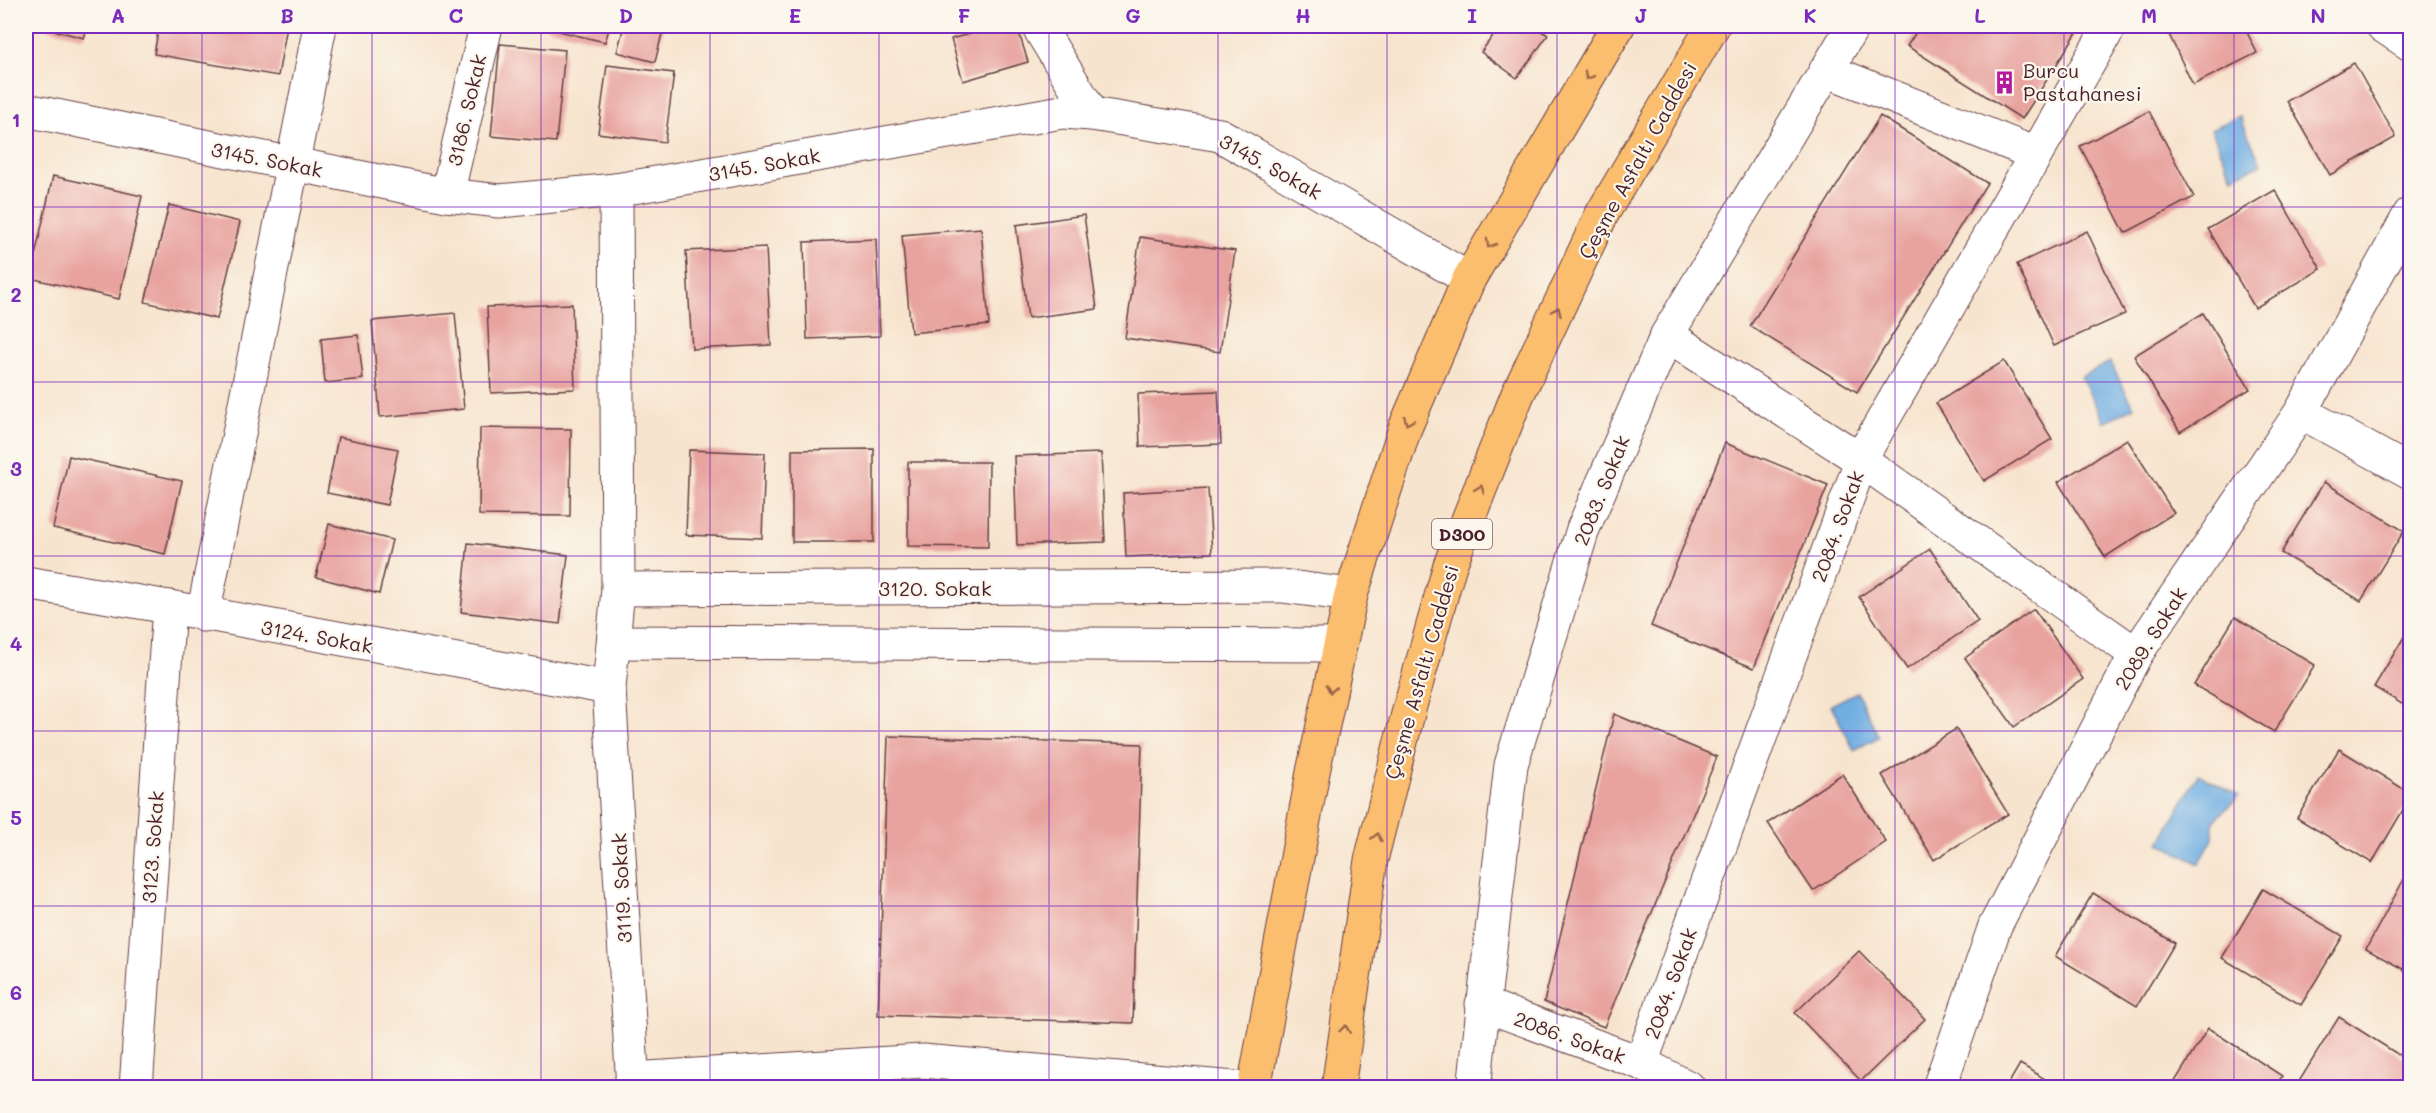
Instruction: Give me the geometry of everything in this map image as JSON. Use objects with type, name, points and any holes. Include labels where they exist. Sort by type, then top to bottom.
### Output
[{"type":"highway","points":[[1254,1088],[1313,772],[1351,595],[1405,428],[1469,279],[1618,26]]},
{"type":"highway","name":"Çeşme Asfaltı Caddesi","points":[[1338,1088],[1371,860],[1410,706],[1450,565],[1517,396],[1602,214],[1713,26]]},
{"type":"street","points":[[203,615],[320,26]]},
{"type":"street","name":"3186. Sokak","points":[[447,195],[486,26]]},
{"type":"street","points":[[1038,26],[1092,114]]},
{"type":"street","name":"2083. Sokak","points":[[1474,1088],[1511,765],[1583,529],[1667,335],[1853,26]]},
{"type":"street","name":"2084. Sokak","points":[[1641,1063],[1861,460],[2110,26]]},
{"type":"street","points":[[2383,26],[2410,44]]},
{"type":"street","points":[[1826,70],[2036,154]]},
{"type":"street","name":"3145. Sokak","points":[[26,110],[447,195],[499,201],[616,190],[1062,112],[1092,114],[1220,135],[1469,279]]},
{"type":"street","points":[[609,688],[618,589],[616,190]]},
{"type":"street","name":"2089. Sokak","points":[[1939,1088],[1995,926],[2136,654],[2301,412],[2410,214]]},
{"type":"street","points":[[1667,335],[1861,460],[2136,654]]},
{"type":"street","points":[[2301,412],[2410,472]]},
{"type":"street","name":"3124. Sokak","points":[[26,583],[170,607],[203,615],[609,688]]},
{"type":"street","name":"3120. Sokak","points":[[618,589],[1282,586],[1351,595]]},
{"type":"street","name":"3123. Sokak","points":[[136,1088],[170,607]]},
{"type":"street","points":[[614,642],[1340,645]]},
{"type":"street","name":"3119. Sokak","points":[[609,688],[633,1083]]},
{"type":"street","name":"2086. Sokak","points":[[1482,1004],[1641,1063],[1689,1088]]},
{"type":"street","points":[[633,1083],[923,1061],[1235,1088]]},
{"type":"water","points":[[2240,116],[2261,164],[2232,177],[2211,129]]},
{"type":"water","points":[[2110,362],[2134,407],[2104,422],[2081,377]]},
{"type":"water","points":[[1857,692],[1879,737],[1854,750],[1831,705]]},
{"type":"water","points":[[2198,774],[2239,796],[2213,822],[2213,839],[2199,864],[2160,843]]},
{"type":"building","points":[[38,26],[88,26],[84,38]]},
{"type":"building","points":[[159,26],[287,26],[278,76],[154,54]]},
{"type":"building","points":[[547,26],[610,26],[605,42],[546,28]]},
{"type":"building","points":[[624,26],[664,26],[655,62],[617,52]]},
{"type":"building","points":[[998,26],[1017,26],[1028,62],[963,81],[951,39]]},
{"type":"building","points":[[1500,26],[1533,26],[1548,35],[1517,78],[1481,52]]},
{"type":"building","name":"Burcu Pastahanesi","points":[[1920,26],[2081,26],[2022,119],[1907,46]]},
{"type":"building","points":[[2165,26],[2244,26],[2257,53],[2193,85]]},
{"type":"building","points":[[500,44],[565,50],[556,142],[491,136]]},
{"type":"building","points":[[2354,63],[2396,137],[2330,175],[2287,101]]},
{"type":"building","points":[[607,65],[674,73],[665,142],[598,133]]},
{"type":"building","points":[[2149,111],[2194,197],[2125,233],[2080,146]]},
{"type":"building","points":[[1880,116],[1987,183],[1857,392],[1750,326]]},
{"type":"building","points":[[53,176],[142,196],[119,299],[30,278]]},
{"type":"building","points":[[2275,190],[2321,269],[2255,308],[2208,229]]},
{"type":"building","points":[[169,205],[240,222],[217,319],[145,302]]},
{"type":"building","points":[[1084,215],[1097,309],[1028,318],[1016,225]]},
{"type":"building","points":[[981,228],[989,325],[911,333],[902,235]]},
{"type":"building","points":[[2087,231],[2125,314],[2054,346],[2017,264]]},
{"type":"building","points":[[1140,237],[1235,251],[1220,352],[1125,338]]},
{"type":"building","points":[[876,239],[880,336],[807,339],[804,242]]},
{"type":"building","points":[[766,247],[771,345],[692,349],[686,251]]},
{"type":"building","points":[[572,304],[575,389],[491,393],[487,307]]},
{"type":"building","points":[[455,313],[464,409],[380,417],[372,321]]},
{"type":"building","points":[[2203,313],[2250,389],[2180,432],[2134,356]]},
{"type":"building","points":[[358,335],[363,379],[325,383],[321,339]]},
{"type":"building","points":[[2004,361],[2052,439],[1984,481],[1936,403]]},
{"type":"building","points":[[1218,391],[1221,444],[1140,447],[1138,394]]},
{"type":"building","points":[[480,428],[571,429],[570,516],[479,515]]},
{"type":"building","points":[[338,437],[398,449],[387,505],[327,493]]},
{"type":"building","points":[[2127,439],[2174,513],[2105,557],[2058,482]]},
{"type":"building","points":[[1725,443],[1828,485],[1754,668],[1651,626]]},
{"type":"building","points":[[874,449],[874,542],[792,542],[792,450]]},
{"type":"building","points":[[689,450],[765,453],[762,538],[686,535]]},
{"type":"building","points":[[1101,453],[1105,542],[1017,545],[1014,456]]},
{"type":"building","points":[[69,456],[182,481],[165,554],[53,528]]},
{"type":"building","points":[[908,462],[989,462],[988,547],[908,546]]},
{"type":"building","points":[[2324,482],[2404,531],[2361,601],[2281,553]]},
{"type":"building","points":[[1208,488],[1212,553],[1126,557],[1123,493]]},
{"type":"building","points":[[329,524],[392,540],[379,594],[316,577]]},
{"type":"building","points":[[468,543],[568,555],[560,624],[461,612]]},
{"type":"building","points":[[1930,549],[1978,621],[1907,669],[1859,597]]},
{"type":"building","points":[[2034,609],[2083,679],[2014,727],[1965,658]]},
{"type":"building","points":[[2235,617],[2315,665],[2274,732],[2194,685]]},
{"type":"building","points":[[2410,627],[2410,709],[2374,687]]},
{"type":"building","points":[[1614,714],[1717,757],[1604,1027],[1544,1002]]},
{"type":"building","points":[[1956,729],[2008,814],[1934,860],[1882,775]]},
{"type":"building","points":[[888,736],[1142,744],[1133,1023],[878,1015]]},
{"type":"building","points":[[2339,749],[2410,793],[2410,798],[2372,863],[2297,818]]},
{"type":"building","points":[[1842,774],[1886,842],[1813,891],[1768,823]]},
{"type":"building","points":[[2404,879],[2410,883],[2410,973],[2366,949]]},
{"type":"building","points":[[2263,889],[2343,936],[2301,1005],[2222,958]]},
{"type":"building","points":[[2093,893],[2175,943],[2137,1006],[2055,956]]},
{"type":"building","points":[[1859,951],[1925,1019],[1861,1081],[1795,1013]]},
{"type":"building","points":[[2339,1017],[2410,1062],[2410,1079],[2405,1088],[2304,1088],[2298,1083]]},
{"type":"building","points":[[2208,1028],[2282,1076],[2275,1088],[2171,1088]]},
{"type":"building","points":[[2020,1064],[2060,1088],[2006,1088]]},
{"type":"place","name":"Burcu Pastahanesi","points":[[2005,82]]}]
